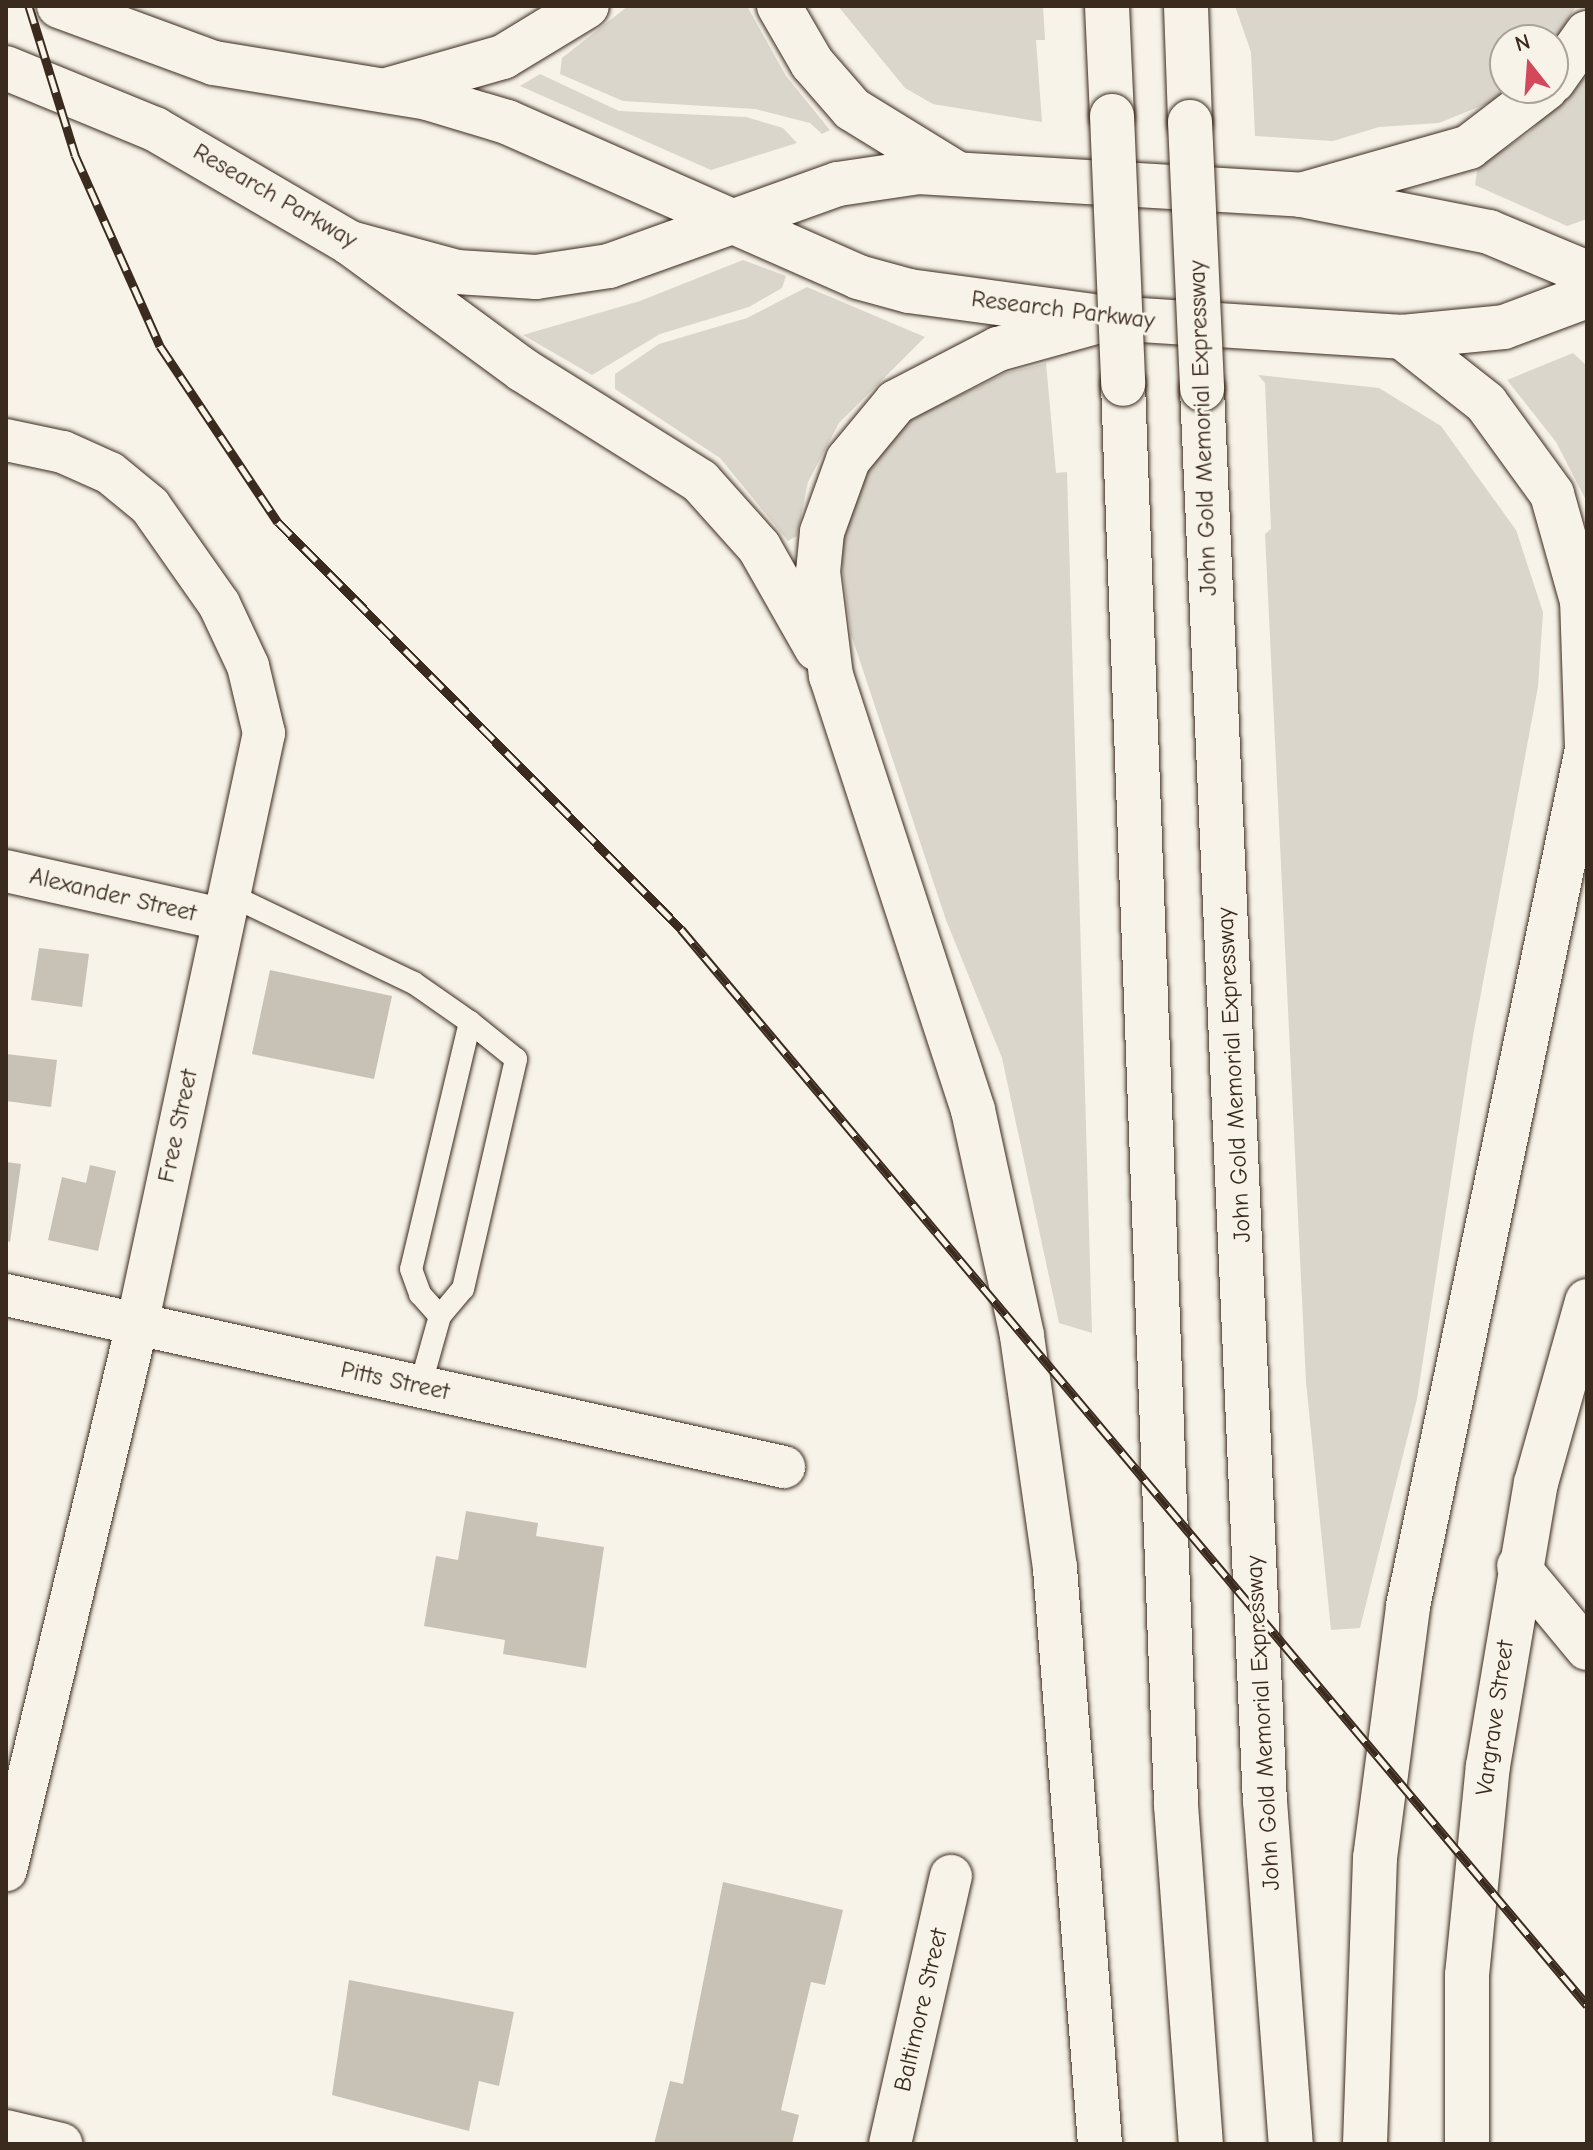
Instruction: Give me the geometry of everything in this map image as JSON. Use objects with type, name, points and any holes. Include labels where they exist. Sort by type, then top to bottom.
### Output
[{"type":"main road","name":"Research Parkway","points":[[59,6],[214,63],[387,90],[507,122],[884,285],[1110,318],[1402,337],[1504,327],[1587,296]]},
{"type":"main road","points":[[387,90],[503,57],[587,6]]},
{"type":"main road","points":[[779,6],[812,63],[852,109],[956,173]]},
{"type":"main road","points":[[1107,6],[1176,1805],[1201,2144]]},
{"type":"main road","name":"John Gold Memorial Expressway","points":[[1186,6],[1265,1801],[1291,2144]]},
{"type":"main road","points":[[1569,58],[1587,33]]},
{"type":"main road","name":"Research Parkway","points":[[6,68],[207,156],[350,243],[457,272],[536,277],[609,266],[865,178],[956,173],[1301,195],[1489,232],[1587,273]]},
{"type":"main road","points":[[1301,195],[1469,147],[1525,104]]},
{"type":"main road","points":[[350,243],[523,370],[700,481],[759,547],[831,676]]},
{"type":"main road","points":[[1100,2144],[1055,1568],[1022,1335],[973,1110],[831,676],[820,615],[822,532],[832,494],[869,427],[962,363],[1110,318]]},
{"type":"main road","points":[[1365,2144],[1375,1858],[1406,1621],[1587,749],[1582,601],[1552,494],[1486,403],[1402,337]]},
{"type":"main road","name":"Vargrave Street","points":[[1467,2144],[1474,1868],[1518,1566],[1587,1301]]},
{"type":"street","name":"Free Street","points":[[6,440],[63,452],[110,473],[150,506],[183,545],[248,666],[264,733],[224,906],[137,1325],[23,1717],[6,1870]]},
{"type":"street","name":"Alexander Street","points":[[6,871],[224,906]]},
{"type":"street","name":"Pitts Street","points":[[6,1295],[784,1467]]},
{"type":"street","points":[[1518,1566],[1587,1649]]},
{"type":"street","name":"Baltimore Street","points":[[890,2144],[951,1876]]},
{"type":"street","points":[[6,2131],[61,2144]]},
{"type":"lane","points":[[224,906],[414,983],[516,1059],[463,1289],[440,1316],[420,1387]]},
{"type":"lane","points":[[440,1316],[420,1294],[411,1269],[470,1022]]},
{"type":"shaded area","points":[[628,6],[747,6],[786,76],[830,130],[822,134],[810,123],[755,109],[623,101],[560,74],[562,58]]},
{"type":"shaded area","points":[[838,6],[1043,6],[1045,40],[1036,40],[1042,122],[933,104],[905,88]]},
{"type":"shaded area","points":[[1235,6],[1576,6],[1565,24],[1489,24],[1489,103],[1439,123],[1379,127],[1333,141],[1255,136],[1251,52]]},
{"type":"shaded area","points":[[1587,69],[1587,219],[1567,226],[1475,185],[1478,165],[1529,133],[1555,104],[1569,104],[1569,89]]},
{"type":"shaded area","points":[[540,74],[619,111],[746,117],[783,128],[797,143],[711,170],[520,86]]},
{"type":"shaded area","points":[[743,260],[786,276],[782,288],[749,307],[660,334],[592,375],[523,335],[640,301]]},
{"type":"shaded area","points":[[807,287],[925,337],[839,423],[808,482],[797,536],[788,541],[720,458],[615,389],[615,374],[659,344],[747,318]]},
{"type":"shaded area","points":[[1573,353],[1587,366],[1587,502],[1556,442],[1507,380]]},
{"type":"shaded area","points":[[1046,363],[1056,473],[1067,472],[1092,1333],[1059,1323],[1002,1058],[946,920],[851,634],[840,550],[868,464],[910,419],[1006,373]]},
{"type":"shaded area","points":[[1258,375],[1379,388],[1441,426],[1516,530],[1543,612],[1538,687],[1473,1036],[1417,1399],[1360,1628],[1331,1630],[1306,1382],[1265,534],[1271,529],[1265,383]]},
{"type":"building","points":[[39,948],[89,954],[82,1007],[31,1000]]},
{"type":"building","points":[[270,970],[392,996],[374,1079],[252,1054]]},
{"type":"building","points":[[6,1054],[57,1060],[51,1107],[6,1101]]},
{"type":"building","points":[[6,1162],[21,1164],[10,1242],[6,1241]]},
{"type":"building","points":[[90,1165],[116,1171],[98,1251],[48,1240],[62,1177],[86,1183]]},
{"type":"building","points":[[466,1511],[538,1523],[536,1536],[604,1547],[586,1668],[503,1654],[505,1640],[424,1626],[436,1556],[458,1560]]},
{"type":"building","points":[[723,1882],[843,1910],[825,1985],[811,1982],[781,2110],[799,2115],[792,2144],[654,2144],[670,2081],[683,2084]]},
{"type":"building","points":[[349,1980],[514,2012],[499,2086],[479,2081],[469,2131],[332,2095]]},
{"type":"railway","points":[[29,6],[75,155],[160,346],[278,522],[681,929],[1587,2005]]}]
